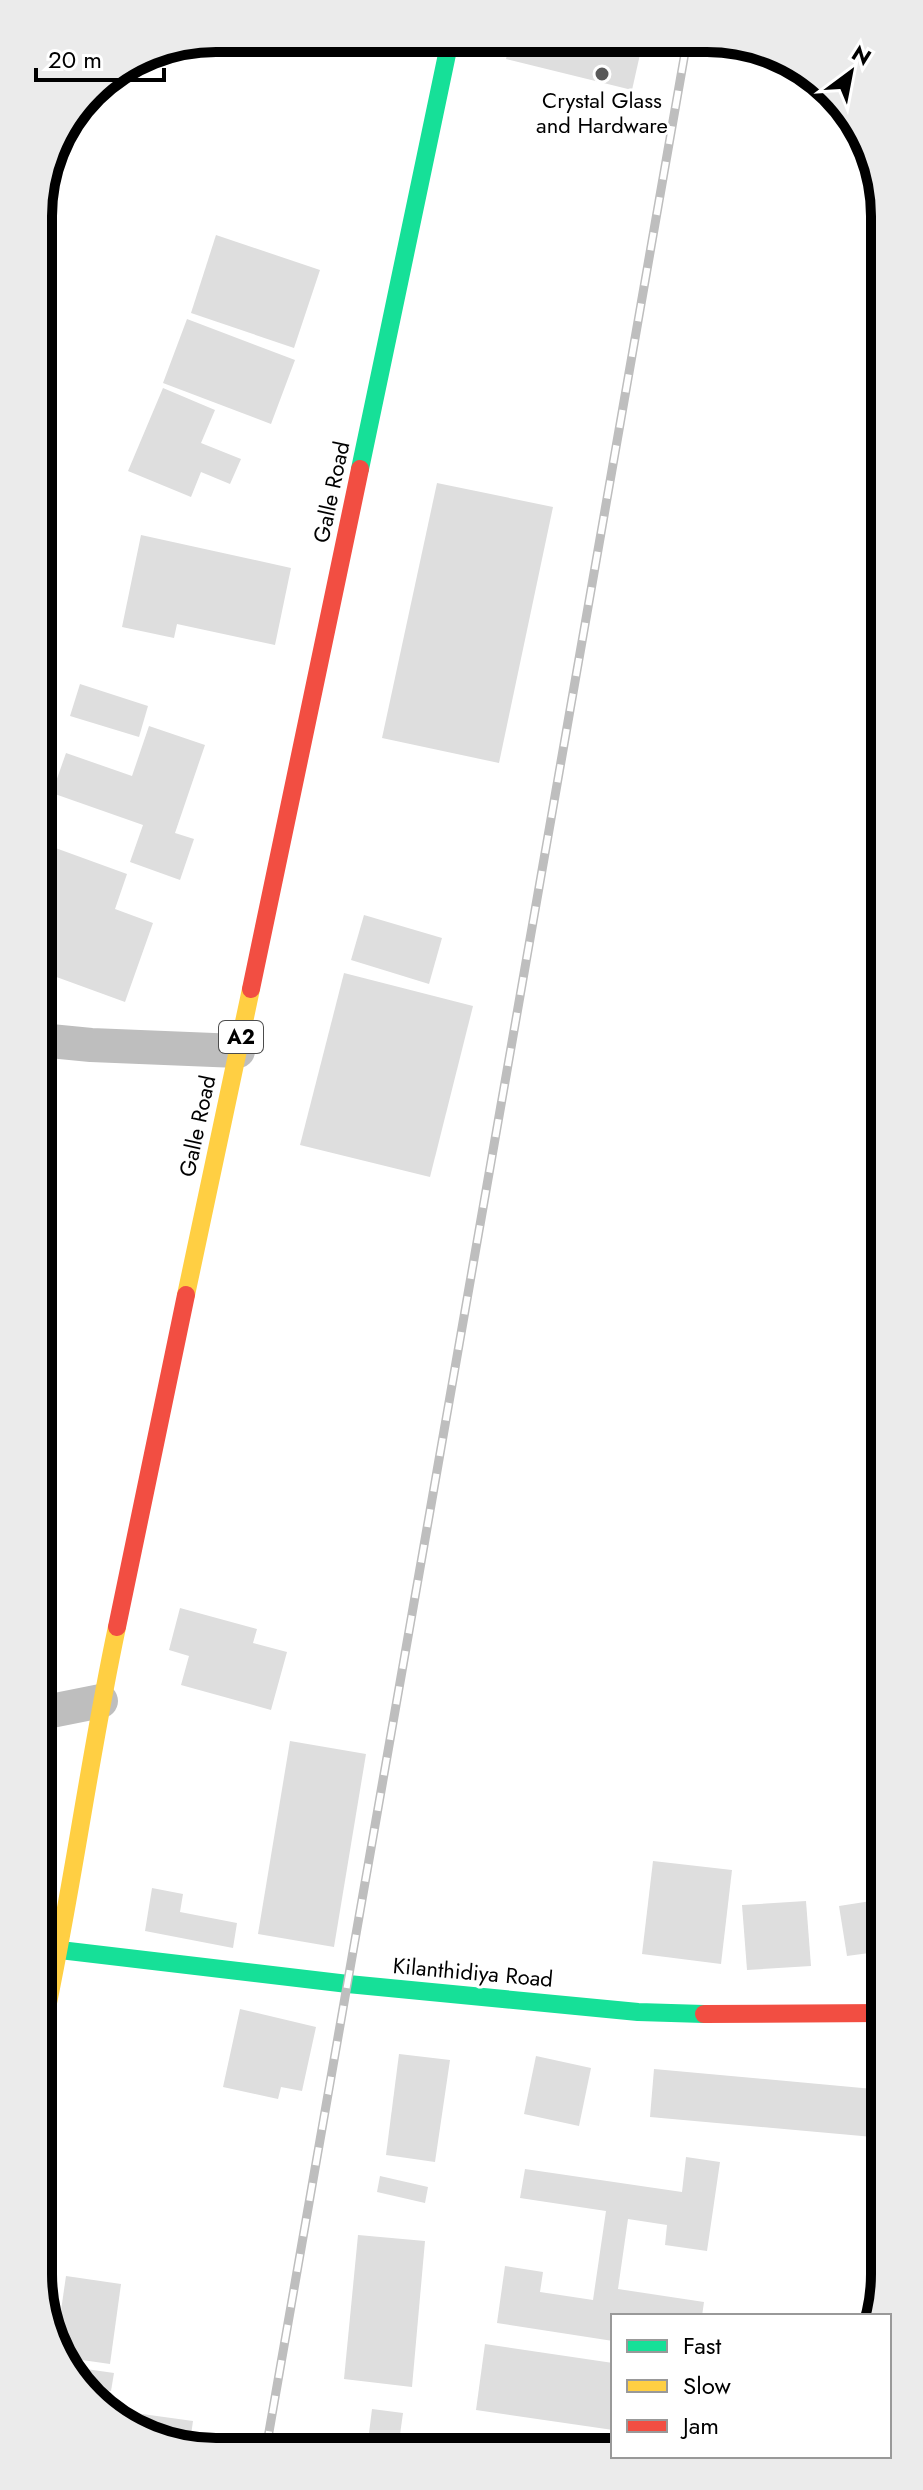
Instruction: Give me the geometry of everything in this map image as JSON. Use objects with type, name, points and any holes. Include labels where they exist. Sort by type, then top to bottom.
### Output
[{"type":"main road","name":"Galle Road","points":[[52,1986],[101,1701],[447,52]]},
{"type":"main road","name":"Kilanthidiya Road","points":[[60,1950],[348,1984],[638,2012],[871,2013]]},
{"type":"street","points":[[52,1041],[238,1051]]},
{"type":"street","points":[[52,1711],[101,1701]]},
{"type":"building","name":"Crystal Glass and Hardware","points":[[508,52],[641,52],[632,90],[506,59]]},
{"type":"building","points":[[216,235],[320,270],[294,348],[191,313]]},
{"type":"building","points":[[187,319],[295,360],[271,424],[163,383]]},
{"type":"building","points":[[163,388],[215,410],[201,443],[241,459],[230,484],[201,472],[191,497],[128,471]]},
{"type":"building","points":[[437,483],[553,507],[499,763],[382,738]]},
{"type":"building","points":[[141,535],[291,568],[275,645],[177,624],[174,638],[122,627]]},
{"type":"building","points":[[80,684],[148,706],[139,737],[70,716]]},
{"type":"building","points":[[149,726],[205,745],[175,833],[194,839],[180,880],[130,862],[143,825],[52,793],[66,753],[132,776]]},
{"type":"building","points":[[52,847],[127,874],[115,909],[153,923],[125,1002],[52,975]]},
{"type":"building","points":[[364,915],[442,938],[429,984],[351,960]]},
{"type":"building","points":[[344,973],[473,1006],[430,1177],[300,1145]]},
{"type":"building","points":[[180,1608],[257,1629],[253,1643],[287,1652],[271,1710],[181,1685],[189,1656],[169,1650]]},
{"type":"building","points":[[290,1741],[366,1754],[334,1947],[258,1934]]},
{"type":"building","points":[[653,1861],[732,1870],[721,1964],[642,1954]]},
{"type":"building","points":[[152,1888],[183,1894],[180,1912],[237,1923],[233,1948],[145,1931]]},
{"type":"building","points":[[806,1901],[811,1966],[747,1970],[742,1905]]},
{"type":"building","points":[[871,1901],[871,1953],[847,1956],[839,1906]]},
{"type":"building","points":[[240,2009],[316,2027],[302,2091],[281,2087],[278,2099],[223,2087]]},
{"type":"building","points":[[399,2054],[450,2060],[435,2162],[386,2155]]},
{"type":"building","points":[[536,2056],[591,2068],[579,2126],[524,2114]]},
{"type":"building","points":[[654,2069],[871,2089],[871,2137],[650,2117]]},
{"type":"building","points":[[686,2157],[720,2162],[707,2251],[665,2245],[667,2225],[628,2219],[618,2289],[704,2302],[702,2314],[611,2314],[611,2341],[497,2323],[505,2266],[543,2272],[540,2292],[593,2300],[606,2211],[520,2198],[525,2169],[682,2192]]},
{"type":"building","points":[[380,2176],[428,2187],[425,2203],[377,2192]]},
{"type":"building","points":[[358,2235],[425,2241],[412,2387],[344,2379]]},
{"type":"building","points":[[66,2276],[121,2284],[110,2364],[76,2359],[59,2322]]},
{"type":"building","points":[[485,2344],[611,2363],[611,2430],[476,2410]]},
{"type":"building","points":[[82,2368],[114,2373],[111,2391],[99,2389]]},
{"type":"building","points":[[372,2409],[403,2413],[400,2438],[368,2438]]},
{"type":"building","points":[[128,2412],[193,2421],[191,2436],[163,2429]]},
{"type":"railway","points":[[268,2438],[685,52]]},
{"type":"traffic: fast","points":[[360,469],[447,52]]},
{"type":"traffic: fast","points":[[60,1950],[348,1984],[638,2012],[704,2014]]},
{"type":"traffic: slow","points":[[186,1295],[251,989]]},
{"type":"traffic: slow","points":[[52,1980],[117,1627]]},
{"type":"traffic: jam","points":[[251,989],[360,469]]},
{"type":"traffic: jam","points":[[117,1627],[186,1295]]},
{"type":"traffic: jam","points":[[704,2014],[871,2013]]},
{"type":"place","name":"Crystal Glass and Hardware","points":[[602,74]]}]
